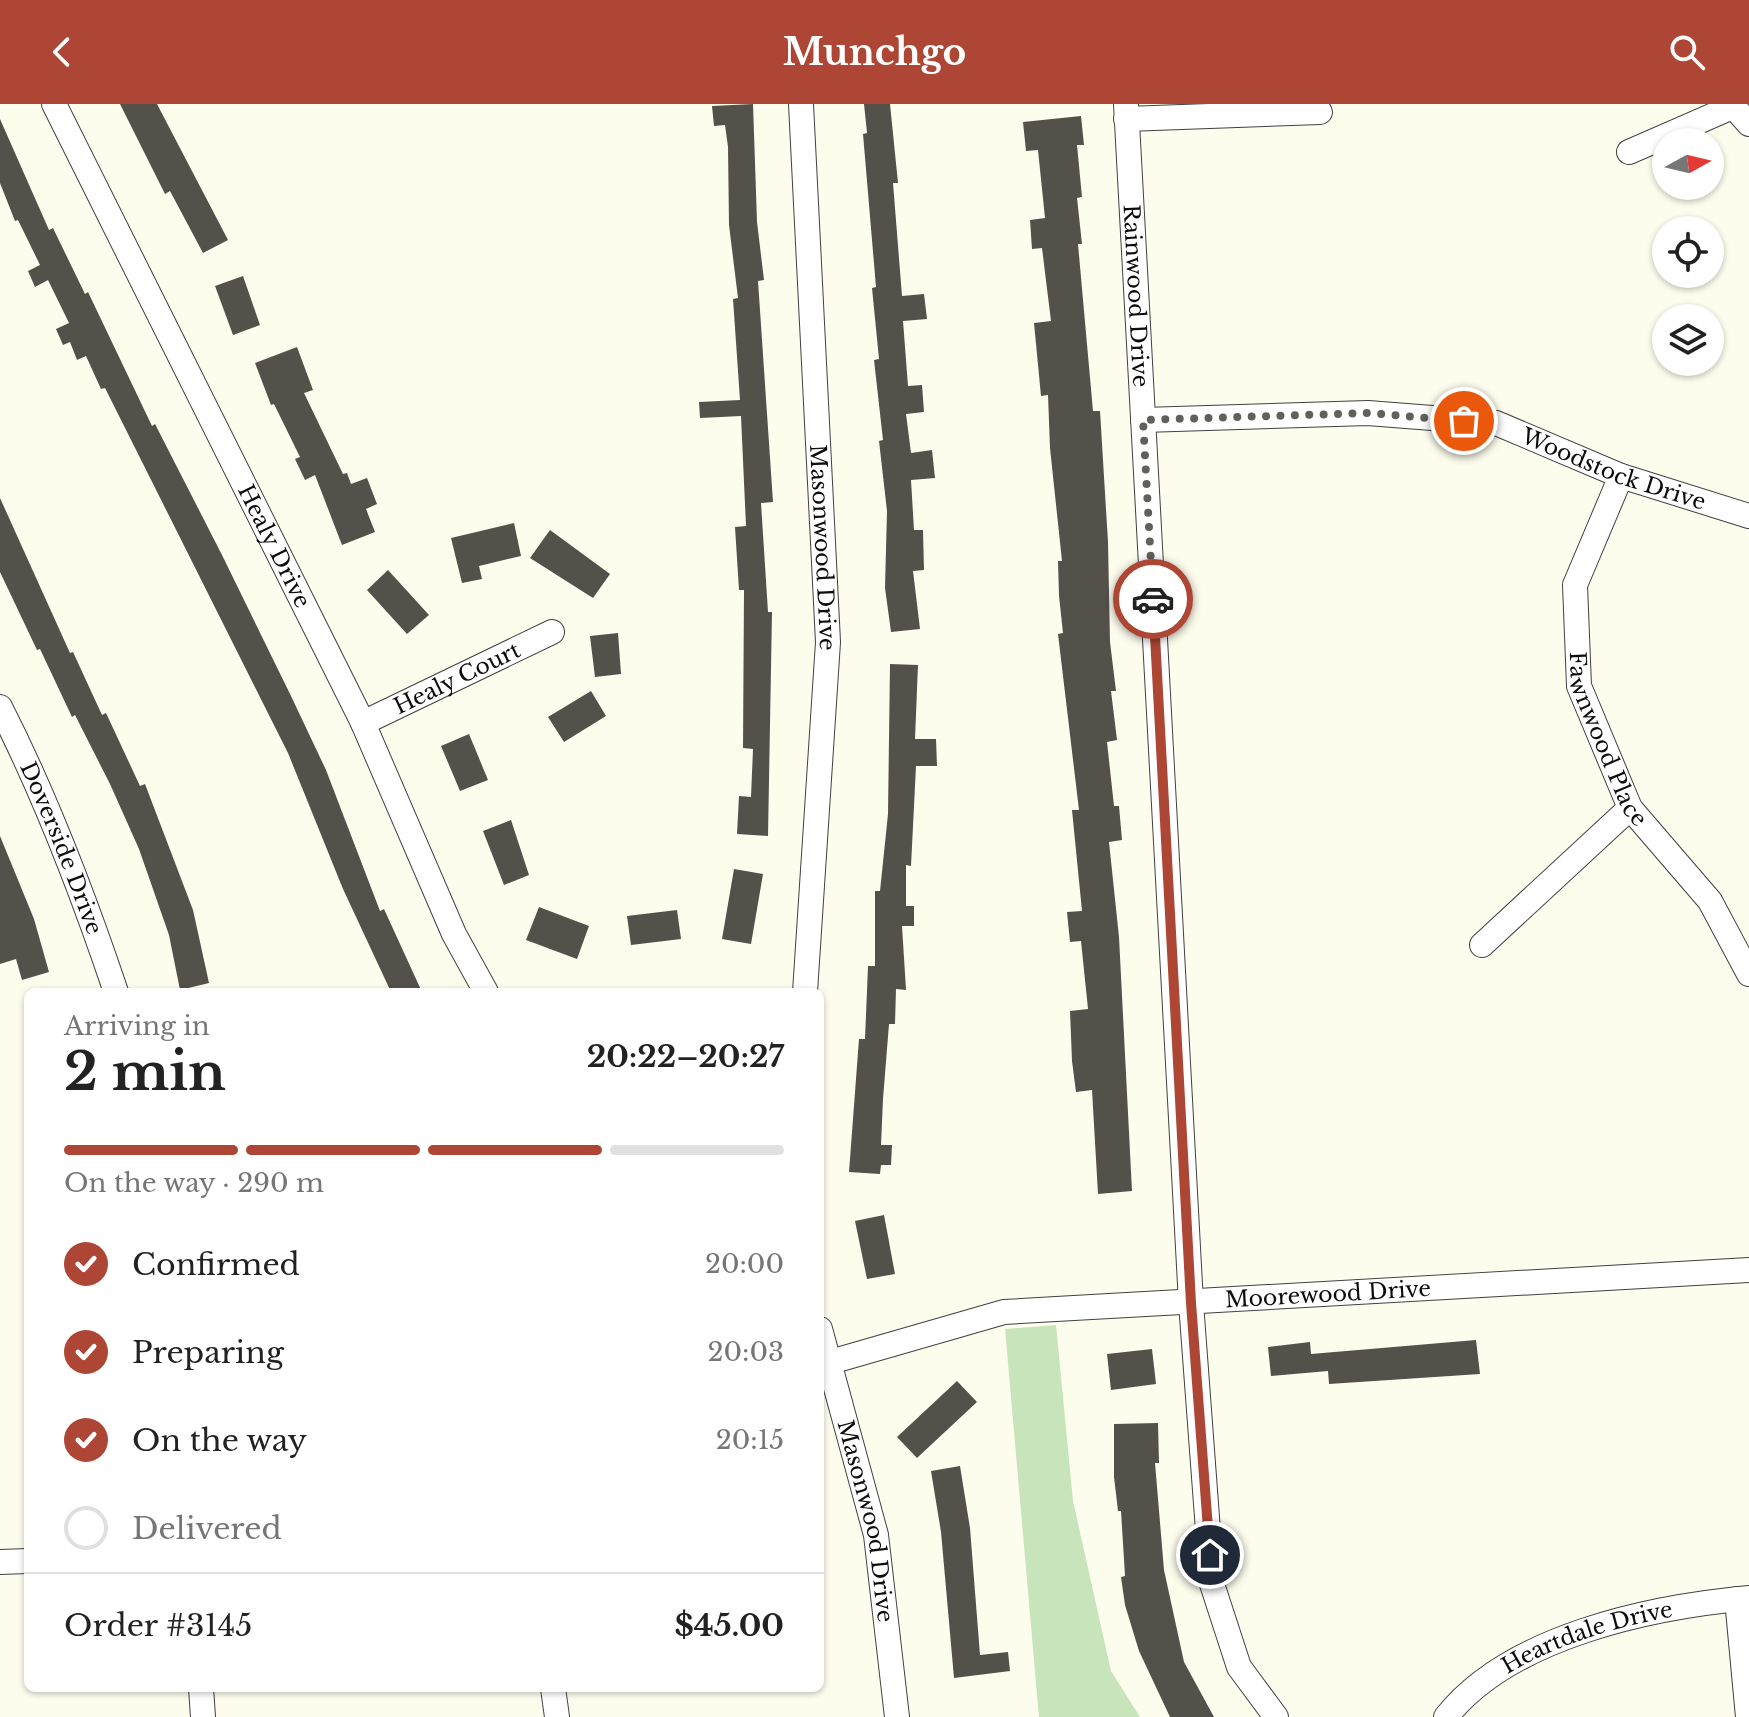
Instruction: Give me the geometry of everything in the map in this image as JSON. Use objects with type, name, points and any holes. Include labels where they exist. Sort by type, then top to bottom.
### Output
[{"type":"street","name":"Healy Drive","points":[[54,104],[363,723],[454,934],[484,988]]},
{"type":"street","name":"Masonwood Drive","points":[[801,104],[828,642],[805,988]]},
{"type":"street","points":[[1126,112],[1320,112]]},
{"type":"street","name":"Rainwood Drive","points":[[1126,112],[1191,1303],[1212,1584],[1239,1667],[1276,1717]]},
{"type":"street","points":[[1629,152],[1737,112]]},
{"type":"street","name":"Woodstock Drive","points":[[1143,420],[1368,413],[1496,423],[1621,476],[1749,516]]},
{"type":"street","name":"Fawnwood Place","points":[[1621,476],[1575,585],[1579,686],[1630,808],[1710,901],[1749,974]]},
{"type":"street","name":"Healy Court","points":[[363,723],[552,632]]},
{"type":"street","name":"Doverside Drive","points":[[0,707],[30,766],[84,897],[115,988]]},
{"type":"street","points":[[1482,945],[1630,808]]},
{"type":"street","name":"Moorewood Drive","points":[[825,1364],[1004,1312],[1749,1270]]},
{"type":"street","name":"Masonwood Drive","points":[[825,1364],[876,1535],[897,1717]]},
{"type":"street","points":[[0,1562],[24,1561]]},
{"type":"street","points":[[1743,1598],[1748,1717]]},
{"type":"street","name":"Heartdale Drive","points":[[1446,1717],[1461,1699],[1548,1642],[1680,1605],[1743,1598]]},
{"type":"street","points":[[201,1692],[203,1717]]},
{"type":"street","points":[[554,1692],[557,1717]]},
{"type":"green space","points":[[1056,1325],[1073,1501],[1111,1671],[1140,1717],[1039,1717],[1005,1329]]},
{"type":"building","points":[[120,104],[157,104],[228,240],[203,253],[170,191],[165,194]]},
{"type":"building","points":[[753,104],[757,222],[764,280],[758,281],[773,502],[761,503],[768,612],[772,612],[768,836],[737,834],[739,796],[751,797],[753,749],[743,748],[744,590],[739,590],[735,527],[746,526],[741,416],[700,418],[699,402],[740,400],[733,299],[738,298],[729,225],[728,147],[725,125],[714,126],[712,106]]},
{"type":"building","points":[[864,104],[890,104],[898,183],[893,183],[902,296],[924,294],[927,319],[903,321],[908,386],[922,385],[924,412],[906,414],[911,453],[932,450],[935,478],[911,480],[914,530],[923,530],[924,570],[913,571],[920,629],[891,632],[885,588],[887,511],[874,360],[879,359],[872,288],[876,287],[863,134],[867,133]]},
{"type":"building","points":[[1081,116],[1084,145],[1077,145],[1082,197],[1077,198],[1082,244],[1078,244],[1093,411],[1100,411],[1108,542],[1110,642],[1116,691],[1111,691],[1117,740],[1107,742],[1114,806],[1119,806],[1122,840],[1109,842],[1119,937],[1132,1191],[1098,1194],[1092,1090],[1076,1092],[1072,1061],[1070,1011],[1088,1009],[1081,941],[1070,942],[1067,912],[1082,911],[1072,810],[1079,810],[1058,634],[1063,633],[1058,561],[1062,561],[1050,448],[1048,395],[1041,396],[1034,323],[1051,321],[1042,248],[1032,249],[1030,220],[1045,218],[1038,150],[1026,151],[1023,122]]},
{"type":"building","points":[[0,119],[49,230],[53,228],[85,294],[88,292],[152,426],[155,424],[291,696],[326,770],[380,911],[384,909],[420,988],[389,988],[343,889],[288,753],[105,388],[101,389],[86,356],[77,360],[70,342],[63,345],[56,329],[69,323],[48,280],[35,287],[28,271],[40,265],[18,220],[15,221],[0,183]]},
{"type":"building","points":[[243,276],[260,325],[233,335],[215,286]]},
{"type":"building","points":[[297,347],[313,390],[304,393],[343,474],[347,473],[351,484],[367,478],[377,504],[366,509],[375,532],[342,545],[315,475],[305,480],[295,459],[300,457],[274,404],[271,405],[255,363]]},
{"type":"building","points":[[0,498],[70,653],[73,652],[102,715],[106,713],[140,786],[145,784],[193,910],[209,983],[180,988],[169,935],[139,849],[110,784],[75,715],[72,717],[40,649],[37,650],[0,572]]},
{"type":"building","points":[[514,523],[521,556],[479,566],[482,579],[462,583],[451,538]]},
{"type":"building","points":[[550,530],[610,574],[593,598],[530,558]]},
{"type":"building","points":[[388,570],[429,615],[407,634],[367,590]]},
{"type":"building","points":[[618,633],[621,674],[595,677],[590,636]]},
{"type":"building","points":[[890,664],[918,665],[915,739],[936,739],[937,766],[916,766],[911,866],[906,865],[906,906],[914,906],[914,926],[902,926],[906,990],[896,989],[895,1024],[889,1024],[883,1099],[881,1145],[892,1145],[891,1165],[881,1165],[880,1174],[849,1172],[859,1039],[865,1039],[868,966],[875,966],[875,891],[880,891],[888,814]]},
{"type":"building","points":[[591,691],[606,716],[564,742],[548,717]]},
{"type":"building","points":[[469,734],[488,780],[460,791],[441,746]]},
{"type":"building","points":[[511,820],[529,875],[504,885],[483,831]]},
{"type":"building","points":[[0,836],[34,919],[49,972],[22,980],[16,959],[0,964]]},
{"type":"building","points":[[734,869],[763,874],[751,944],[722,939]]},
{"type":"building","points":[[539,907],[589,926],[577,959],[526,940]]},
{"type":"building","points":[[677,910],[681,939],[631,945],[627,916]]},
{"type":"building","points":[[884,1215],[895,1274],[867,1279],[855,1221]]},
{"type":"building","points":[[1476,1340],[1480,1374],[1329,1384],[1328,1371],[1271,1376],[1268,1347],[1310,1342],[1311,1354]]},
{"type":"building","points":[[1152,1349],[1156,1384],[1111,1390],[1107,1354]]},
{"type":"building","points":[[957,1381],[977,1402],[917,1458],[897,1437]]},
{"type":"building","points":[[1158,1423],[1159,1463],[1155,1463],[1164,1570],[1184,1662],[1214,1717],[1170,1717],[1139,1651],[1125,1605],[1121,1577],[1125,1576],[1121,1511],[1118,1511],[1114,1477],[1114,1424]]},
{"type":"building","points":[[960,1466],[970,1528],[980,1655],[1008,1652],[1010,1671],[954,1678],[941,1532],[931,1471]]},
{"type":"way so far","points":[[1153,599],[1143,420],[1368,413],[1464,421]]},
{"type":"route","points":[[1153,599],[1191,1303],[1210,1555]]}]
